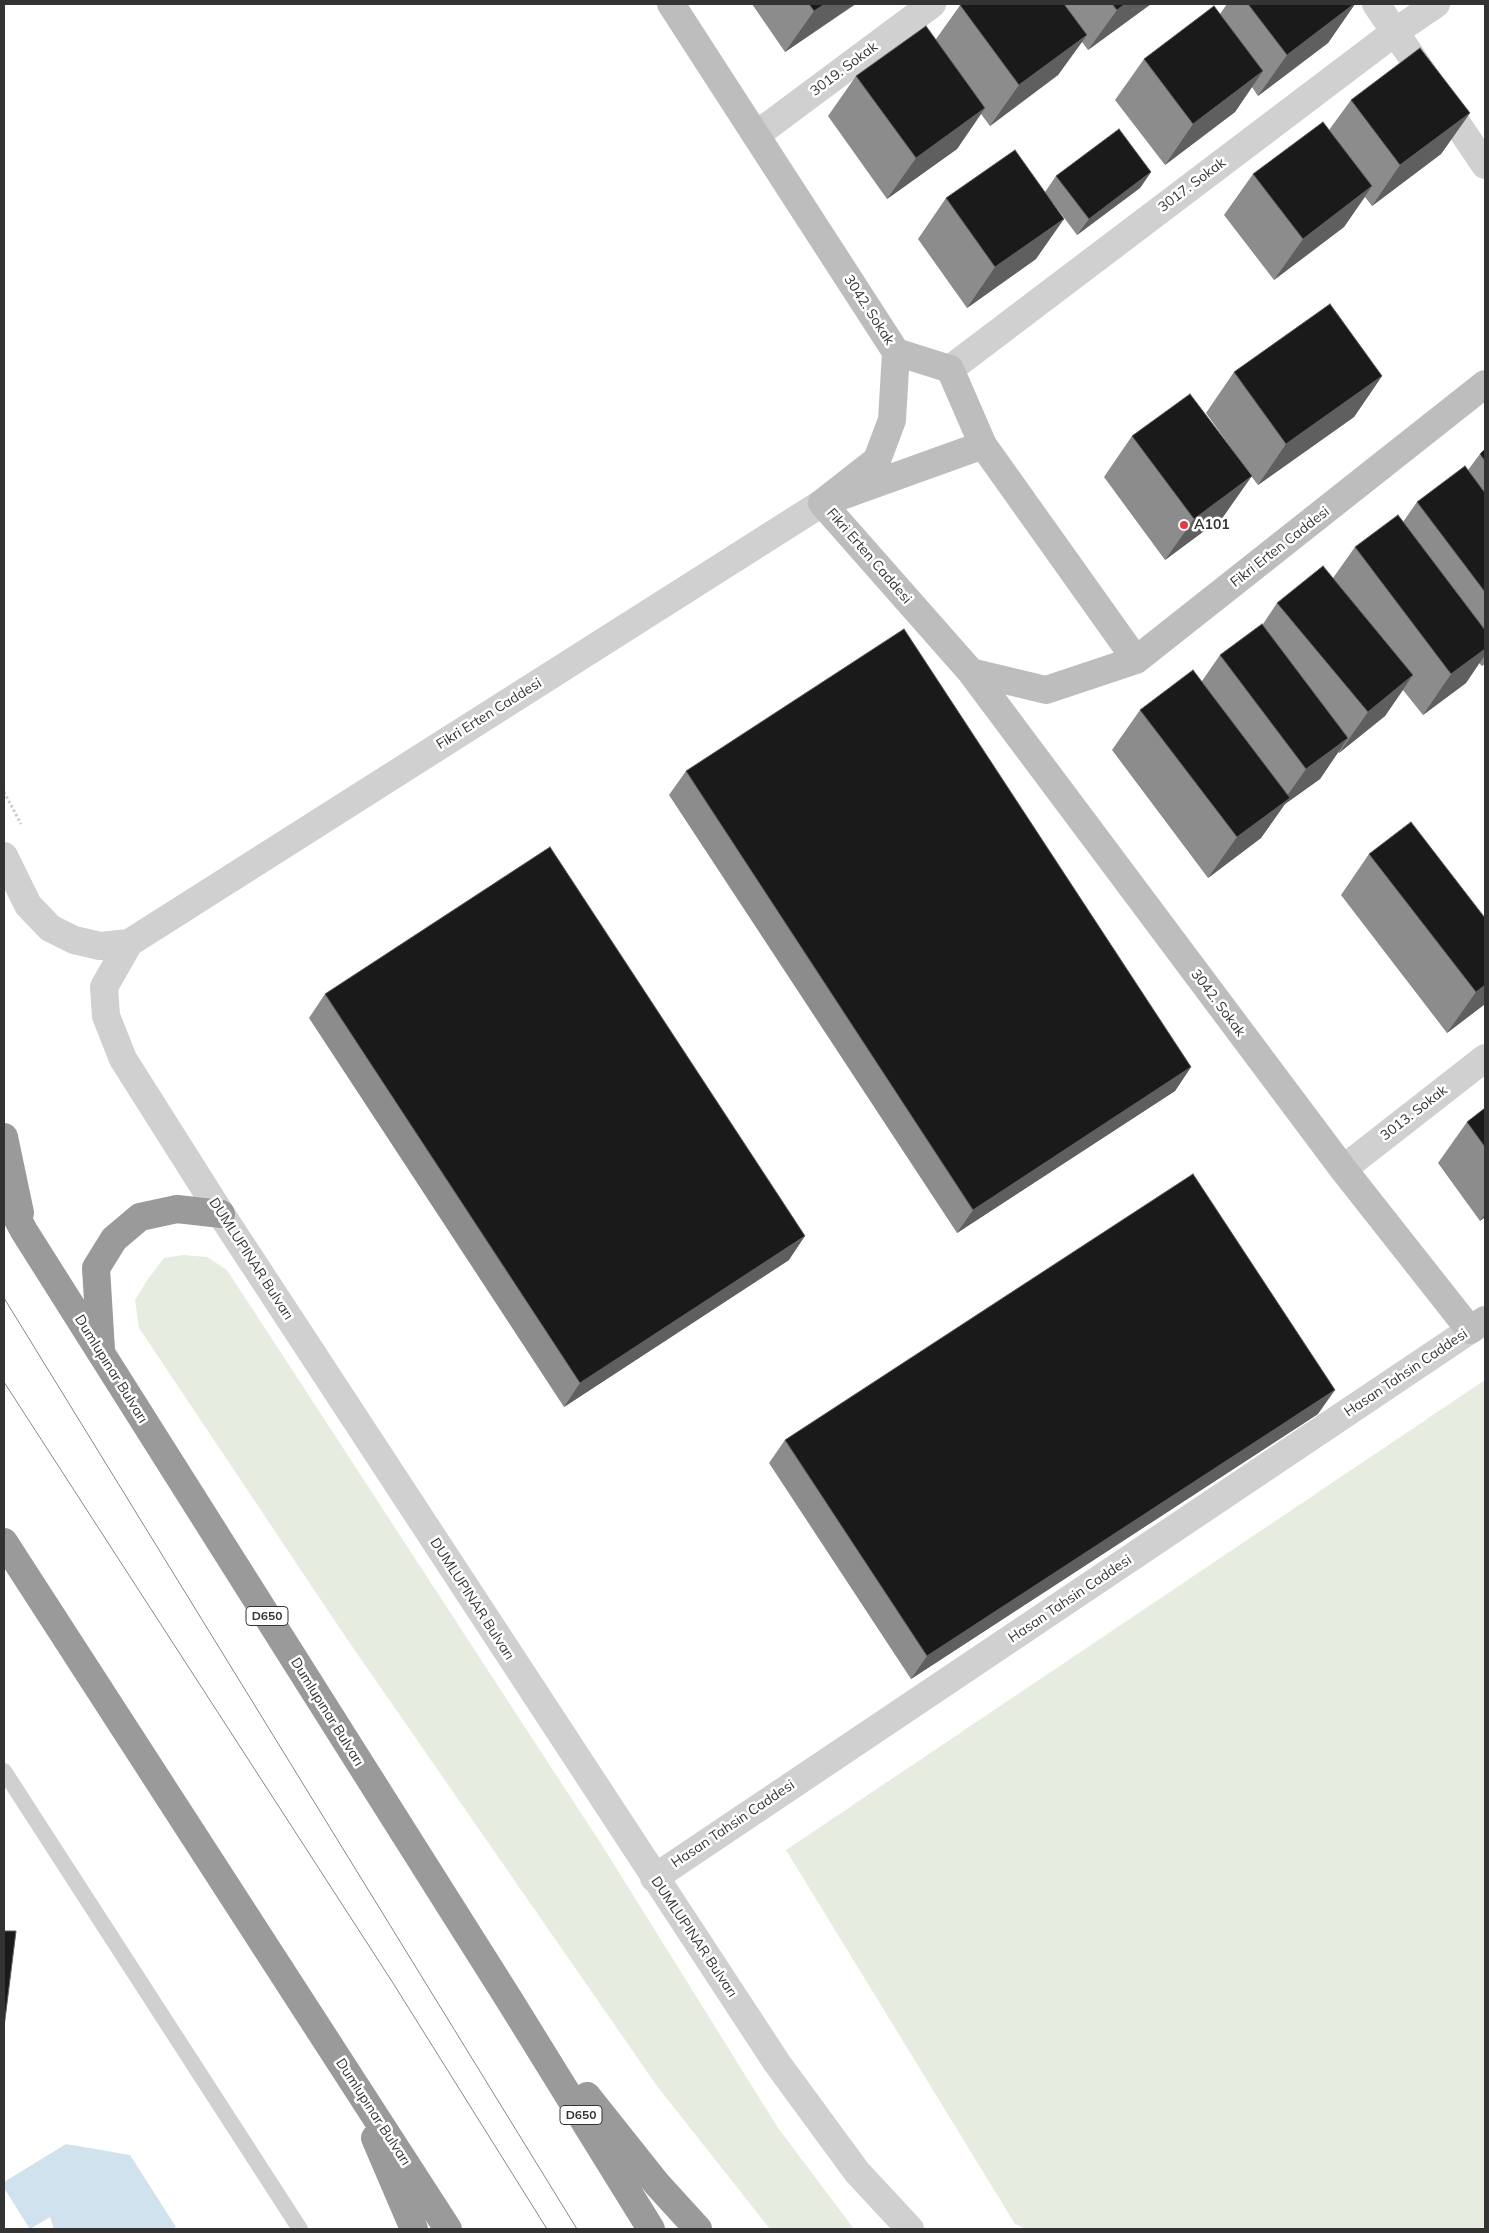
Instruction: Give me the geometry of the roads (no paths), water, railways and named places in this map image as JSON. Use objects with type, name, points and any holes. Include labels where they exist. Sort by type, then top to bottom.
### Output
[{"type":"highway","points":[[4,1137],[24,1232]]},
{"type":"highway","name":"Dumlupınar Bulvarı","points":[[4,1194],[24,1232],[652,2229]]},
{"type":"highway","points":[[102,1354],[96,1268],[114,1239],[140,1217],[178,1209],[221,1214]]},
{"type":"highway","name":"Dumlupınar Bulvarı","points":[[4,1542],[448,2229]]},
{"type":"highway","points":[[510,2001],[657,2184],[698,2229]]},
{"type":"highway","points":[[344,2066],[414,2229]]},
{"type":"street","name":"3042. Sokak","points":[[670,4],[896,352],[950,369]]},
{"type":"street","name":"3019. Sokak","points":[[756,135],[932,4]]},
{"type":"street","points":[[1376,4],[1485,166]]},
{"type":"street","name":"3017. Sokak","points":[[950,369],[1395,32],[1436,4]]},
{"type":"street","points":[[822,503],[877,460],[892,420],[896,352]]},
{"type":"street","points":[[950,369],[983,445],[1136,660]]},
{"type":"street","name":"Fikri Erten Caddesi","points":[[129,943],[822,503],[971,672],[1046,690],[1136,660],[1485,384]]},
{"type":"street","points":[[822,503],[983,445]]},
{"type":"street","name":"3042. Sokak","points":[[971,672],[1343,1169],[1478,1325]]},
{"type":"street","points":[[4,856],[28,905],[50,928],[74,940],[100,946],[129,943]]},
{"type":"street","name":"DUMLUPINAR Bulvarı","points":[[129,943],[104,987],[106,1016],[123,1059],[221,1214],[654,1878],[777,2063],[857,2172],[910,2229]]},
{"type":"street","name":"3013. Sokak","points":[[1343,1169],[1485,1058]]},
{"type":"street","name":"Hasan Tahsin Caddesi","points":[[654,1878],[1478,1325]]},
{"type":"lane","points":[[4,1771],[300,2229]]},
{"type":"water","points":[[66,2144],[130,2155],[176,2227],[171,2229],[54,2229],[50,2217],[30,2229],[4,2188],[4,2182]]},
{"type":"tram line","points":[[4,1298],[577,2229]]},
{"type":"tram line","points":[[4,1382],[393,1983],[547,2229]]},
{"type":"place","name":"A101","points":[[1184,525]]}]
